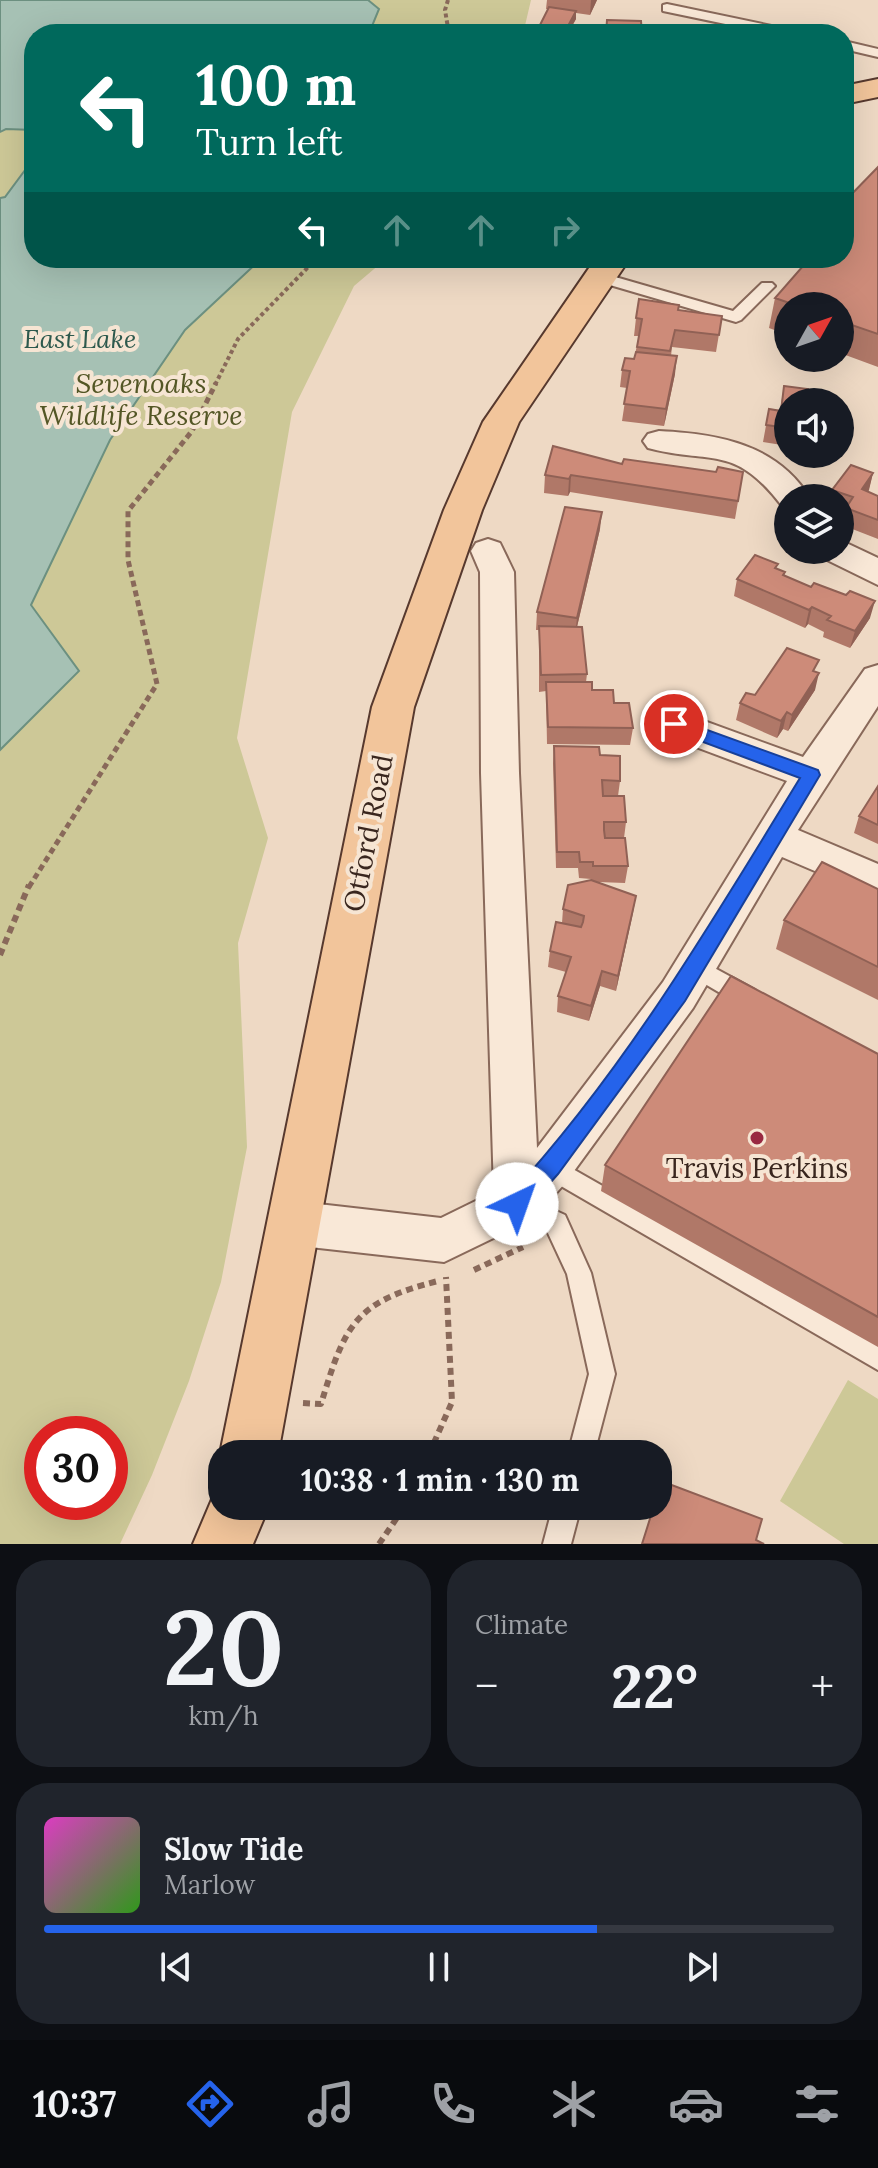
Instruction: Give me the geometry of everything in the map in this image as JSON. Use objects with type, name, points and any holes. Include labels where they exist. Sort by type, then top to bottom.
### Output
[{"type":"main road","points":[[854,93],[878,88]]},
{"type":"main road","name":"Otford Road","points":[[252,1440],[393,707],[463,510],[501,422],[605,268]]},
{"type":"main road","points":[[223,1544],[233,1520]]},
{"type":"street","points":[[659,441],[719,433],[785,484]]},
{"type":"street","points":[[488,551],[497,572],[500,773],[517,1204]]},
{"type":"street","points":[[854,560],[878,573]]},
{"type":"street","points":[[292,1223],[445,1259],[517,1204],[550,1167],[678,995],[811,775],[878,678]]},
{"type":"street","points":[[674,724],[811,775]]},
{"type":"street","points":[[776,837],[878,882]]},
{"type":"lane","points":[[667,8],[743,24]]},
{"type":"lane","points":[[854,47],[878,53]]},
{"type":"lane","points":[[609,268],[736,317],[767,286]]},
{"type":"lane","points":[[696,967],[768,1009]]},
{"type":"lane","points":[[550,1167],[878,1357]]},
{"type":"lane","points":[[517,1204],[556,1223],[579,1273],[602,1374],[585,1440]]},
{"type":"lane","points":[[557,1544],[563,1520]]},
{"type":"path","points":[[447,24],[445,10],[448,0]]},
{"type":"path","points":[[0,955],[32,879],[157,684],[128,560],[128,511],[192,431],[238,339],[307,268]]},
{"type":"path","points":[[259,1401],[321,1404],[339,1348],[354,1321],[369,1307],[445,1259],[485,1267],[514,1254],[556,1223]]},
{"type":"path","points":[[435,1440],[452,1402],[445,1259]]},
{"type":"path","points":[[379,1544],[395,1520]]},
{"type":"green space","name":"Sevenoaks Wildlife Reserve","points":[[0,0],[531,0],[525,24],[24,24],[24,268],[375,268],[354,286],[292,412],[237,738],[268,838],[238,943],[247,1147],[221,1282],[189,1381],[152,1475],[120,1544],[0,1544]]},
{"type":"green space","points":[[848,1380],[878,1399],[878,1544],[844,1544],[780,1501]]},
{"type":"water","points":[[0,0],[368,0],[379,9],[373,24],[24,24],[24,130],[0,132]]},
{"type":"water","name":"East Lake","points":[[24,171],[24,268],[251,268],[185,330],[110,440],[31,605],[79,671],[0,750],[0,198],[5,197]]},
{"type":"building","points":[[549,7],[576,11],[569,24],[540,24]]},
{"type":"building","points":[[607,20],[641,21],[641,24],[607,24]]},
{"type":"building","points":[[878,167],[878,334],[854,326],[854,292],[780,292],[801,268],[854,268],[854,192]]},
{"type":"building","points":[[639,299],[679,305],[678,310],[722,316],[719,335],[675,330],[670,351],[637,347],[642,319],[636,318]]},
{"type":"building","points":[[636,352],[677,356],[666,409],[624,404],[630,371],[622,370],[625,358],[634,359]]},
{"type":"building","points":[[769,409],[774,410],[774,426],[766,425]]},
{"type":"building","points":[[553,446],[622,464],[624,459],[716,472],[718,467],[743,472],[738,501],[571,475],[569,479],[545,475]]},
{"type":"building","points":[[854,466],[873,473],[862,489],[878,496],[878,520],[854,511],[854,484],[837,484],[849,468]]},
{"type":"building","points":[[565,507],[602,512],[577,618],[537,612]]},
{"type":"building","points":[[755,555],[778,564],[775,568],[785,572],[783,575],[811,587],[814,583],[846,595],[850,591],[875,601],[855,631],[827,620],[831,616],[812,607],[809,610],[737,579]]},
{"type":"building","points":[[539,626],[582,627],[587,674],[541,675]]},
{"type":"building","points":[[787,648],[819,660],[813,671],[819,673],[792,715],[787,712],[781,721],[740,703],[746,693],[755,695]]},
{"type":"building","points":[[546,682],[592,682],[592,690],[613,690],[614,703],[629,703],[633,728],[548,727]]},
{"type":"building","points":[[554,746],[599,747],[600,755],[620,756],[620,781],[602,780],[603,796],[624,796],[626,822],[604,822],[604,830],[605,838],[625,838],[628,866],[593,866],[593,862],[580,862],[579,852],[557,852]]},
{"type":"building","points":[[878,786],[878,825],[859,816]]},
{"type":"building","points":[[822,862],[878,889],[878,967],[784,920]]},
{"type":"building","points":[[591,880],[636,896],[618,976],[602,971],[591,1006],[558,996],[571,957],[550,951],[556,922],[581,927],[583,922],[584,916],[563,909],[568,885]]},
{"type":"building","name":"Travis Perkins","points":[[731,976],[878,1054],[878,1317],[605,1165]]},
{"type":"building","points":[[672,1485],[762,1519],[756,1540],[764,1544],[642,1544],[650,1520],[672,1520]]},
{"type":"place","name":"Travis Perkins","points":[[757,1138]]},
{"type":"route","points":[[517,1204],[550,1167],[678,995],[811,775],[674,724]]}]
